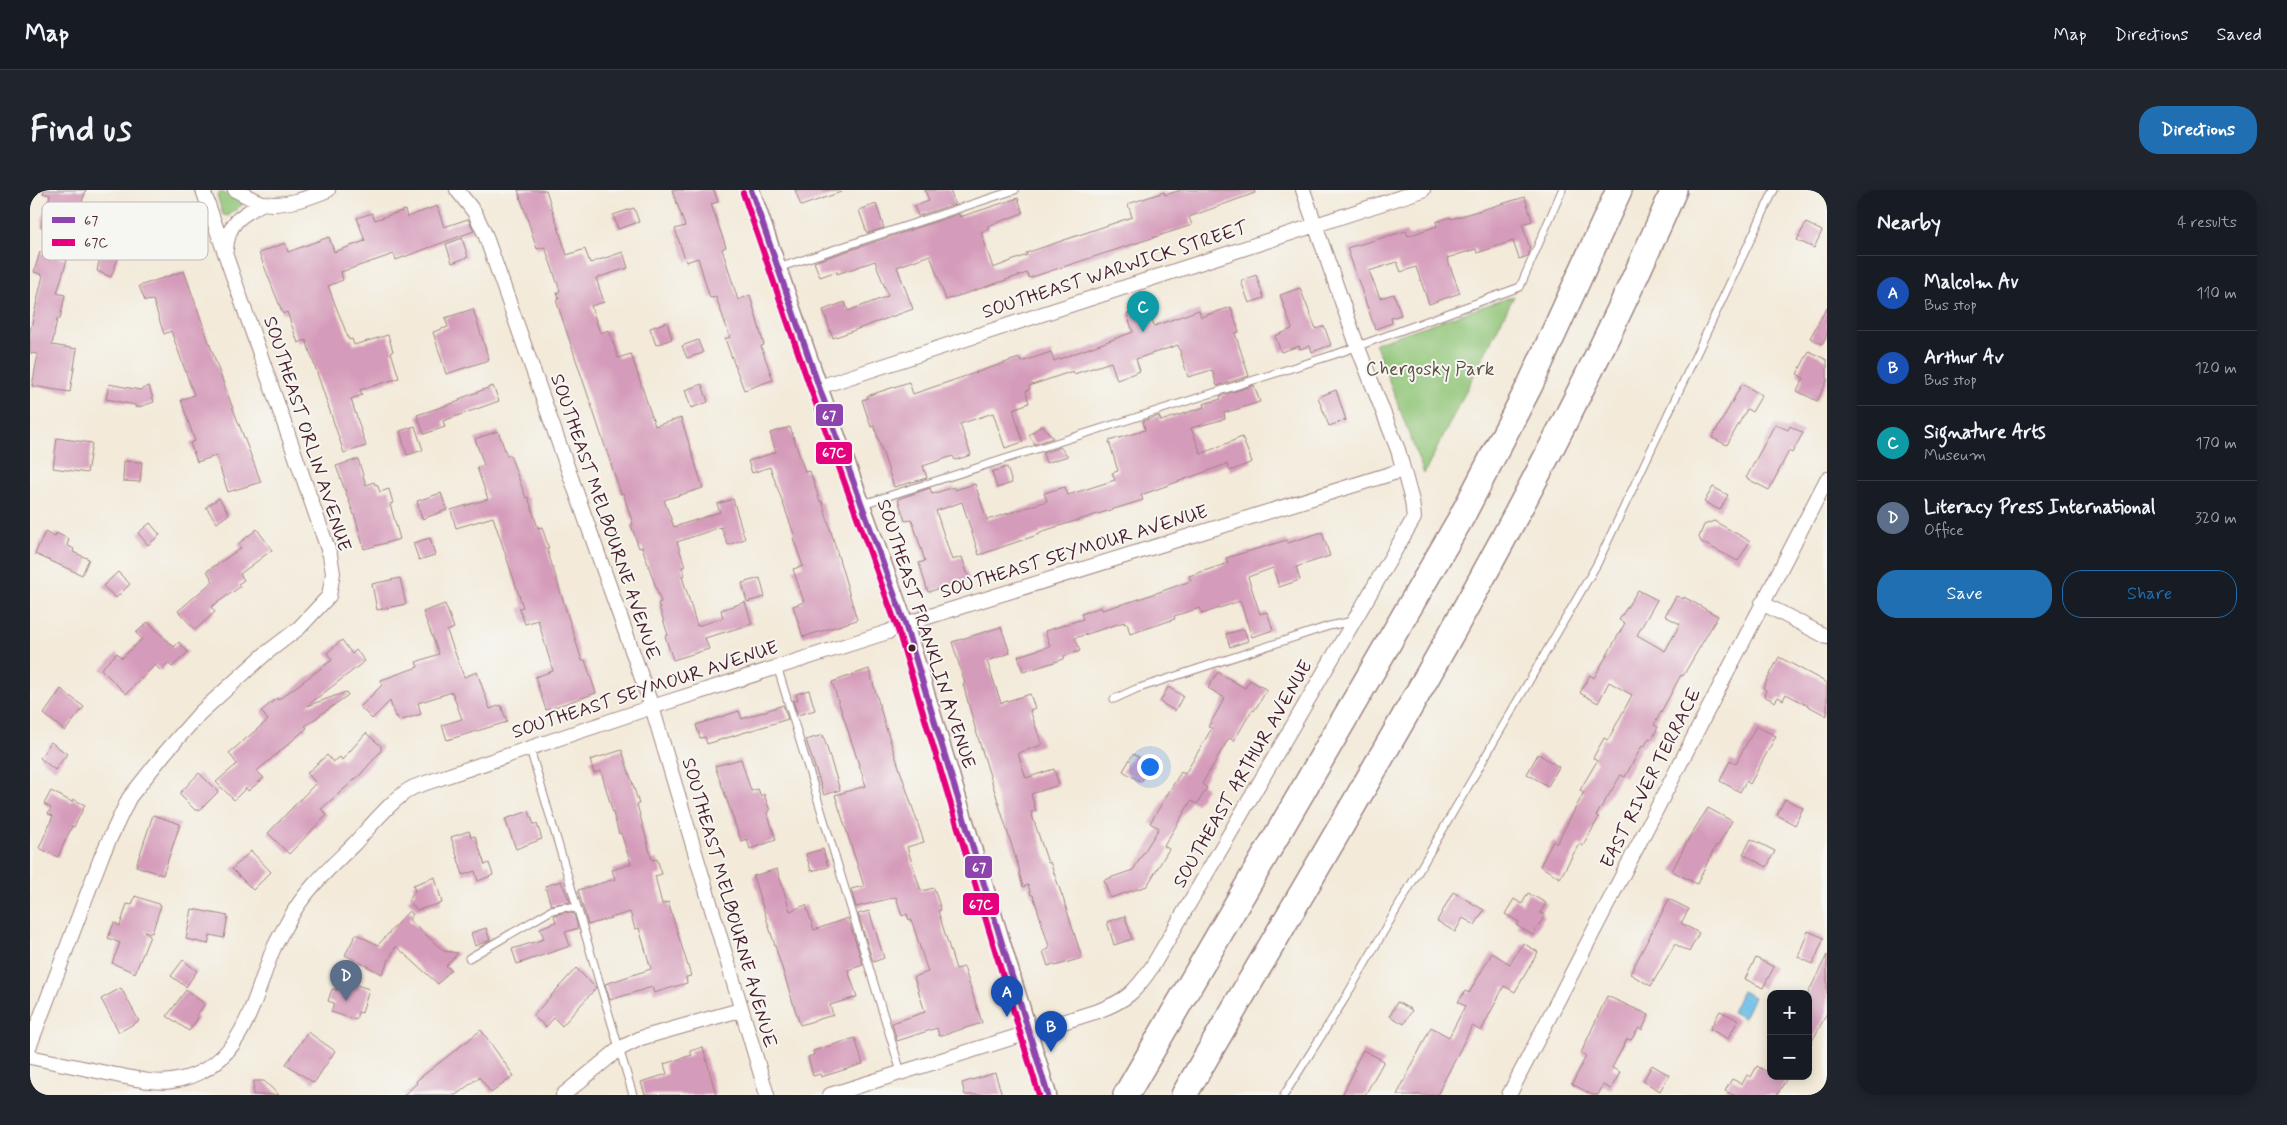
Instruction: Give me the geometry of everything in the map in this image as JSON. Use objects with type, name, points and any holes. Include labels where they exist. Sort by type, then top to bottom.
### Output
[{"type":"highway","points":[[1126,1095],[1461,518],[1530,385],[1619,190]]},
{"type":"highway","points":[[1184,1095],[1493,560],[1618,315],[1674,190]]},
{"type":"street","name":"SOUTHEAST ORLIN AVENUE","points":[[30,1045],[102,855],[129,798],[164,754],[200,714],[265,654],[299,628],[329,596],[333,573],[330,555],[204,190]]},
{"type":"street","points":[[235,190],[264,203]]},
{"type":"street","points":[[226,250],[227,234],[234,224],[247,212],[264,203],[288,202],[310,197],[328,190]]},
{"type":"street","name":"SOUTHEAST MELBOURNE AVENUE","points":[[458,190],[475,213],[485,234],[652,707],[740,1010],[767,1095]]},
{"type":"street","name":"SOUTHEAST FRANKLIN AVENUE","points":[[751,190],[819,387],[905,624],[1048,1095]]},
{"type":"street","name":"SOUTHEAST ARTHUR AVENUE","points":[[830,1095],[1030,1033],[1120,1002],[1138,987],[1152,967],[1414,518],[1412,501],[1398,450],[1357,345],[1303,190]]},
{"type":"street","name":"SOUTHEAST WARWICK STREET","points":[[819,387],[1423,190]]},
{"type":"street","name":"SOUTHEAST SEYMOUR AVENUE","points":[[30,1057],[144,1080],[170,1082],[196,1075],[218,1061],[236,1042],[260,990],[272,951],[291,916],[314,885],[397,800],[414,787],[777,666],[888,632],[905,624],[1402,470]]},
{"type":"street","name":"EAST RIVER TERRACE","points":[[1509,1095],[1827,479]]},
{"type":"street","points":[[1762,603],[1827,637]]},
{"type":"street","points":[[563,1095],[619,1049],[641,1038],[740,1010]]},
{"type":"lane","points":[[778,268],[1015,190]]},
{"type":"lane","points":[[863,504],[1320,359],[1520,287],[1562,190]]},
{"type":"lane","points":[[1284,1095],[1344,1000],[1597,564],[1774,190]]},
{"type":"lane","points":[[1114,699],[1173,677],[1329,626],[1354,621]]},
{"type":"lane","points":[[777,666],[900,1072]]},
{"type":"lane","points":[[530,749],[633,1095]]},
{"type":"lane","points":[[469,958],[552,910],[566,907],[577,908]]},
{"type":"green space","points":[[221,192],[243,204],[228,216],[223,215],[217,195]]},
{"type":"green space","name":"Chergosky Park","points":[[1514,296],[1424,474],[1375,343]]},
{"type":"water","points":[[1742,991],[1754,997],[1744,1018],[1732,1012]]},
{"type":"building","points":[[44,190],[86,190],[82,202],[48,202],[50,195],[43,193]]},
{"type":"building","points":[[518,190],[546,190],[567,255],[585,249],[590,263],[623,252],[628,268],[596,278],[604,302],[591,306],[600,333],[609,330],[618,358],[631,354],[655,426],[681,418],[703,488],[664,500],[674,527],[720,512],[717,504],[733,499],[745,539],[728,545],[721,527],[677,542],[685,566],[682,567],[685,575],[682,576],[697,626],[723,618],[721,610],[745,602],[752,624],[705,638],[709,649],[673,660],[665,636],[668,635],[658,603],[661,602],[642,547],[639,548],[631,525],[633,524],[623,493],[621,494],[556,300],[559,299],[557,293],[560,291],[545,247],[537,249]]},
{"type":"building","points":[[672,190],[714,190],[718,202],[711,204],[726,247],[722,249],[738,300],[750,295],[764,345],[761,346],[773,380],[744,390],[725,339],[730,337],[716,297],[710,298],[698,258],[686,262],[675,229],[685,226]]},
{"type":"building","points":[[795,190],[840,190],[841,192],[801,206]]},
{"type":"building","points":[[925,190],[950,190],[955,204],[918,216],[914,206],[929,201]]},
{"type":"building","points":[[1181,190],[1254,190],[1255,193],[1189,217],[1192,225],[1029,278],[1027,273],[946,300],[930,255],[897,267],[913,309],[833,338],[823,310],[845,302],[848,311],[888,296],[875,261],[837,274],[837,271],[820,277],[814,262],[959,214],[960,217],[1018,198],[1023,213],[988,226],[989,229],[981,232],[993,268],[1027,255],[1026,253],[1132,217],[1128,204],[1164,192],[1165,195]]},
{"type":"building","points":[[1525,197],[1532,221],[1522,224],[1530,249],[1528,256],[1519,259],[1513,241],[1477,253],[1476,249],[1447,258],[1460,293],[1429,304],[1416,267],[1401,272],[1397,262],[1369,271],[1380,298],[1394,294],[1401,315],[1391,318],[1392,323],[1375,329],[1347,248],[1406,231],[1408,236],[1437,226],[1436,222],[1450,217],[1451,219]]},
{"type":"building","points":[[876,204],[884,228],[867,233],[859,210]]},
{"type":"building","points":[[437,206],[444,227],[468,219],[474,231],[396,260],[394,254],[341,272],[343,280],[328,286],[349,340],[352,339],[354,345],[388,335],[399,378],[360,390],[362,395],[351,399],[366,446],[344,453],[306,340],[298,343],[287,312],[283,314],[259,253],[285,243],[288,252],[329,237],[334,252],[365,241],[357,218],[372,213],[375,220],[405,210],[407,217]]},
{"type":"building","points":[[634,208],[639,222],[618,229],[613,215]]},
{"type":"building","points":[[1806,223],[1822,231],[1814,248],[1797,240]]},
{"type":"building","points":[[462,238],[468,257],[452,263],[446,244]]},
{"type":"building","points":[[40,252],[42,253],[42,260],[67,260],[57,293],[65,295],[60,319],[57,319],[52,345],[77,349],[70,392],[32,386],[38,354],[30,353],[30,332],[43,275],[34,272]]},
{"type":"building","points":[[99,260],[117,260],[111,277],[97,271]]},
{"type":"building","points":[[184,271],[224,385],[261,482],[228,492],[216,456],[197,462],[190,443],[195,441],[181,400],[194,395],[171,331],[164,334],[153,300],[145,301],[139,286]]},
{"type":"building","points":[[1256,275],[1264,298],[1249,303],[1241,281]]},
{"type":"building","points":[[1300,288],[1316,329],[1324,326],[1331,345],[1312,352],[1310,346],[1300,349],[1299,346],[1281,352],[1275,336],[1292,329],[1280,295]]},
{"type":"building","points":[[1148,307],[1154,326],[1199,310],[1201,317],[1231,307],[1239,332],[1235,333],[1249,376],[1217,386],[1212,370],[1188,377],[1178,345],[1136,359],[1140,371],[1117,380],[1111,362],[1074,374],[1073,371],[1029,386],[1030,389],[1026,391],[1029,403],[1013,409],[1023,442],[1005,448],[993,413],[960,424],[971,455],[955,460],[953,456],[923,466],[927,478],[894,487],[874,426],[871,427],[862,400],[868,398],[867,396],[909,382],[913,394],[1019,358],[1021,362],[1051,352],[1054,361],[1133,332],[1127,314]]},
{"type":"building","points":[[1827,307],[1827,335],[1822,344],[1810,338]]},
{"type":"building","points":[[473,309],[489,360],[446,374],[433,332],[448,327],[445,318]]},
{"type":"building","points":[[667,322],[672,339],[656,345],[650,328]]},
{"type":"building","points":[[698,340],[703,353],[687,358],[682,346]]},
{"type":"building","points":[[1809,351],[1827,360],[1827,381],[1817,401],[1797,391],[1804,378],[1797,374]]},
{"type":"building","points":[[109,384],[140,390],[149,386],[154,402],[136,408],[135,405],[106,399]]},
{"type":"building","points":[[702,384],[708,402],[691,408],[685,390]]},
{"type":"building","points":[[1742,384],[1762,395],[1752,412],[1747,409],[1727,445],[1712,438]]},
{"type":"building","points":[[1254,385],[1260,402],[1224,413],[1225,419],[1191,428],[1201,454],[1242,437],[1252,462],[1230,471],[1227,464],[1141,495],[1143,500],[1040,532],[1040,534],[979,555],[962,502],[936,511],[952,560],[962,557],[969,579],[928,592],[919,563],[925,561],[912,520],[905,521],[898,499],[930,488],[932,494],[954,487],[955,490],[975,484],[987,520],[1047,501],[1044,493],[1065,487],[1068,495],[1115,480],[1112,473],[1118,471],[1109,441],[1145,430],[1143,421],[1159,416],[1161,421],[1204,407],[1203,404],[1221,399],[1220,396]]},
{"type":"building","points":[[493,386],[499,401],[443,421],[445,427],[424,434],[417,415],[460,401],[459,399]]},
{"type":"building","points":[[1336,390],[1346,420],[1329,426],[1318,397]]},
{"type":"building","points":[[1775,424],[1788,430],[1790,426],[1803,433],[1792,453],[1789,451],[1769,490],[1746,478]]},
{"type":"building","points":[[1042,425],[1053,438],[1035,444],[1029,435]]},
{"type":"building","points":[[415,426],[423,450],[407,455],[400,431]]},
{"type":"building","points":[[790,427],[805,472],[810,471],[820,502],[822,501],[857,620],[803,637],[793,606],[804,602],[793,569],[803,566],[793,538],[795,537],[770,467],[752,473],[748,461],[776,452],[770,433]]},
{"type":"building","points":[[498,431],[507,456],[510,455],[526,498],[528,497],[538,528],[542,527],[549,549],[547,549],[582,661],[585,660],[596,693],[546,710],[535,677],[553,671],[538,620],[525,624],[519,608],[523,607],[493,517],[456,528],[451,510],[488,499],[477,468],[484,465],[475,439]]},
{"type":"building","points":[[57,438],[92,443],[87,473],[53,468]]},
{"type":"building","points":[[1060,447],[1068,456],[1046,463],[1043,453]]},
{"type":"building","points":[[358,459],[366,485],[374,482],[375,485],[377,484],[380,492],[389,489],[393,503],[390,504],[400,539],[364,549],[356,520],[336,466]]},
{"type":"building","points":[[124,461],[142,462],[140,482],[123,481]]},
{"type":"building","points":[[1007,467],[1012,483],[997,488],[992,472]]},
{"type":"building","points":[[1713,487],[1728,495],[1720,510],[1704,502]]},
{"type":"building","points":[[441,493],[447,510],[422,519],[417,501]]},
{"type":"building","points":[[219,498],[229,514],[217,523],[206,507]]},
{"type":"building","points":[[1714,521],[1750,541],[1738,561],[1701,542],[1699,537],[1704,525]]},
{"type":"building","points":[[150,523],[160,535],[148,545],[138,533]]},
{"type":"building","points":[[257,529],[272,550],[240,574],[244,580],[238,584],[240,587],[211,607],[215,612],[195,630],[178,611],[213,581],[207,571],[241,548],[238,544]]},
{"type":"building","points":[[45,532],[55,537],[56,533],[69,539],[67,545],[74,549],[73,552],[89,559],[82,575],[35,554]]},
{"type":"building","points":[[1322,532],[1330,556],[1296,567],[1300,580],[1279,587],[1273,568],[1248,577],[1260,614],[1267,612],[1273,630],[1252,637],[1240,601],[1202,614],[1200,608],[1174,616],[1175,619],[1130,634],[1127,623],[1124,624],[1124,622],[1075,638],[1080,651],[1064,656],[1064,659],[1023,672],[1018,656],[1050,646],[1045,631],[1083,619],[1081,614],[1101,607],[1102,610],[1133,601],[1191,581],[1189,576],[1228,563],[1226,558],[1287,540],[1288,543]]},
{"type":"building","points":[[430,538],[435,555],[419,560],[413,543]]},
{"type":"building","points":[[118,572],[130,584],[116,598],[103,586]]},
{"type":"building","points":[[400,578],[406,604],[377,610],[372,584]]},
{"type":"building","points":[[760,578],[765,597],[747,602],[742,583]]},
{"type":"building","points":[[1638,590],[1657,600],[1637,635],[1665,651],[1680,624],[1665,616],[1676,596],[1683,599],[1684,597],[1718,616],[1683,676],[1681,675],[1654,725],[1658,727],[1652,739],[1649,738],[1644,747],[1642,746],[1625,777],[1621,775],[1596,816],[1599,817],[1583,846],[1579,844],[1560,878],[1540,866],[1553,841],[1557,843],[1584,792],[1580,790],[1597,761],[1593,758],[1604,738],[1608,740],[1632,695],[1609,682],[1598,703],[1580,693],[1590,675],[1594,678],[1625,623],[1619,620]]},
{"type":"building","points":[[445,604],[454,628],[447,631],[464,677],[477,672],[490,709],[501,705],[507,722],[447,740],[442,725],[462,719],[452,692],[418,703],[421,714],[399,721],[397,716],[395,717],[390,701],[372,719],[360,707],[382,685],[381,680],[418,667],[416,662],[439,654],[423,612]]},
{"type":"building","points":[[148,622],[174,647],[179,642],[188,652],[172,667],[168,663],[161,671],[155,665],[126,694],[101,669],[117,653],[122,658],[142,639],[136,633]]},
{"type":"building","points":[[1001,627],[1010,653],[987,661],[1001,703],[1030,694],[1035,708],[1030,710],[1042,745],[1018,753],[1026,778],[1054,769],[1059,785],[1031,794],[1036,811],[1031,812],[1048,863],[1050,862],[1063,898],[1082,958],[1055,966],[1054,964],[1048,966],[1043,951],[1049,949],[1049,946],[1033,895],[1031,895],[1028,885],[1023,887],[976,731],[963,684],[965,683],[952,642]]},
{"type":"building","points":[[1244,629],[1248,641],[1230,647],[1226,634]]},
{"type":"building","points":[[342,640],[352,654],[356,650],[365,661],[307,706],[346,692],[348,695],[305,726],[307,728],[257,771],[264,778],[248,791],[246,788],[234,800],[216,782],[237,764],[229,753],[268,720],[261,711],[332,660],[327,653]]},
{"type":"building","points":[[1779,657],[1827,683],[1827,716],[1786,694],[1783,700],[1778,697],[1775,702],[1764,696],[1766,690],[1763,688]]},
{"type":"building","points":[[869,669],[886,728],[924,842],[907,847],[921,891],[934,888],[941,910],[938,911],[956,969],[964,967],[982,1023],[939,1036],[937,1028],[897,1041],[892,1023],[925,1012],[914,977],[928,972],[911,919],[909,920],[907,914],[902,916],[896,897],[856,907],[851,889],[864,886],[835,795],[866,786],[832,682]]},
{"type":"building","points":[[1218,672],[1245,688],[1250,680],[1267,690],[1254,711],[1252,710],[1234,741],[1229,738],[1202,784],[1207,788],[1197,804],[1191,801],[1164,846],[1169,849],[1147,886],[1110,898],[1104,880],[1133,870],[1159,828],[1150,823],[1181,772],[1185,774],[1212,728],[1208,727],[1225,698],[1208,688]]},
{"type":"building","points":[[1168,687],[1183,696],[1175,711],[1160,702]]},
{"type":"building","points":[[61,689],[84,707],[65,731],[44,714]]},
{"type":"building","points":[[809,690],[815,710],[798,715],[793,701],[798,700],[796,694]]},
{"type":"building","points":[[783,705],[788,719],[707,744],[705,737],[700,738],[696,725],[739,711],[742,719]]},
{"type":"building","points":[[1756,726],[1776,736],[1750,784],[1746,781],[1740,792],[1720,781],[1730,760],[1736,763]]},
{"type":"building","points":[[366,733],[381,746],[381,751],[360,775],[321,809],[327,815],[289,854],[268,833],[316,783],[307,773],[327,755],[333,762],[340,757],[342,760]]},
{"type":"building","points":[[823,735],[840,790],[824,795],[806,740]]},
{"type":"building","points":[[51,742],[67,754],[55,770],[40,758]]},
{"type":"building","points":[[622,750],[639,804],[637,804],[652,860],[657,859],[662,874],[655,876],[662,904],[668,902],[691,976],[686,977],[687,983],[654,993],[652,987],[610,1000],[605,984],[651,969],[639,928],[635,929],[630,912],[588,925],[578,890],[615,879],[612,870],[631,864],[621,833],[619,834],[601,771],[594,773],[590,760]]},
{"type":"building","points":[[1133,754],[1151,765],[1141,782],[1123,771]]},
{"type":"building","points":[[1538,754],[1559,767],[1548,786],[1527,774]]},
{"type":"building","points":[[741,759],[751,791],[758,789],[761,796],[764,794],[770,811],[767,812],[776,840],[750,849],[747,839],[741,841],[715,766]]},
{"type":"building","points":[[199,773],[218,792],[200,810],[195,810],[179,794]]},
{"type":"building","points":[[51,791],[72,802],[73,799],[85,805],[74,827],[72,826],[58,857],[39,848],[53,816],[48,814],[51,808],[44,804]]},
{"type":"building","points":[[1785,799],[1803,808],[1795,825],[1777,815]]},
{"type":"building","points":[[1708,808],[1732,821],[1718,846],[1716,845],[1697,884],[1672,871],[1690,836]]},
{"type":"building","points":[[529,811],[534,825],[537,824],[542,839],[516,849],[505,819]]},
{"type":"building","points":[[153,815],[180,824],[163,875],[136,866]]},
{"type":"building","points":[[469,831],[471,837],[475,836],[485,865],[489,863],[493,875],[478,881],[475,871],[463,875],[451,837]]},
{"type":"building","points":[[1751,839],[1775,851],[1767,867],[1743,854]]},
{"type":"building","points":[[823,849],[828,867],[811,871],[806,854]]},
{"type":"building","points":[[251,851],[271,872],[253,890],[232,869]]},
{"type":"building","points":[[777,869],[790,911],[806,905],[814,930],[848,918],[863,965],[848,970],[857,997],[830,1005],[833,1015],[800,1025],[753,876]]},
{"type":"building","points":[[435,877],[442,903],[417,910],[408,900],[415,892],[413,885]]},
{"type":"building","points":[[561,881],[570,902],[551,905],[545,886]]},
{"type":"building","points":[[1453,892],[1484,910],[1475,925],[1463,918],[1455,932],[1437,921]]},
{"type":"building","points":[[1528,893],[1546,903],[1540,913],[1545,915],[1533,935],[1517,926],[1519,922],[1505,914],[1514,899],[1522,904]]},
{"type":"building","points":[[135,896],[161,905],[152,933],[144,931],[150,936],[135,973],[112,963],[120,943],[108,938],[114,923],[120,926],[127,904],[132,905]]},
{"type":"building","points":[[1669,899],[1689,909],[1681,923],[1699,933],[1689,952],[1675,944],[1651,986],[1630,974]]},
{"type":"building","points":[[192,909],[228,916],[224,938],[210,935],[208,944],[186,939]]},
{"type":"building","points":[[409,911],[413,914],[409,920],[444,951],[458,953],[446,966],[451,970],[438,984],[396,946],[382,974],[345,955],[356,934],[378,945]]},
{"type":"building","points":[[869,911],[884,958],[873,962],[858,914]]},
{"type":"building","points":[[565,912],[574,914],[578,928],[565,932],[570,946],[517,964],[512,949],[544,939],[540,928],[556,922],[554,915]]},
{"type":"building","points":[[1125,916],[1132,939],[1114,945],[1107,922]]},
{"type":"building","points":[[486,928],[490,940],[475,946],[471,933]]},
{"type":"building","points":[[1808,931],[1824,938],[1813,964],[1798,957]]},
{"type":"building","points":[[1523,943],[1538,952],[1515,992],[1504,986],[1481,1031],[1472,1026],[1437,1095],[1397,1095],[1431,1027],[1449,1037],[1465,1006],[1458,1002],[1465,991],[1469,993],[1492,953],[1510,964]]},
{"type":"building","points":[[1827,955],[1827,1013],[1812,1041],[1812,990],[1810,990]]},
{"type":"building","points":[[1756,958],[1774,967],[1763,988],[1745,979]]},
{"type":"building","points":[[183,960],[197,971],[186,987],[171,976]]},
{"type":"building","points":[[576,968],[596,988],[562,1026],[554,1018],[546,1027],[533,1016]]},
{"type":"building","points":[[341,980],[369,989],[362,1013],[358,1012],[356,1020],[331,1012],[334,1003],[328,1001],[332,989],[338,990]]},
{"type":"building","points":[[121,988],[139,1021],[119,1032],[101,999]]},
{"type":"building","points":[[186,990],[205,1004],[196,1016],[198,1018],[189,1031],[167,1016]]},
{"type":"building","points":[[1607,996],[1649,1015],[1642,1030],[1639,1028],[1631,1040],[1627,1039],[1612,1068],[1620,1072],[1611,1089],[1603,1085],[1598,1095],[1592,1095],[1572,1084],[1586,1056],[1581,1053]]},
{"type":"building","points":[[1397,1002],[1412,1010],[1404,1024],[1390,1016]]},
{"type":"building","points":[[1720,1011],[1738,1020],[1728,1039],[1710,1029]]},
{"type":"building","points":[[481,1030],[514,1076],[491,1093],[479,1077],[456,1095],[404,1095],[417,1083],[416,1081]]},
{"type":"building","points":[[308,1032],[335,1051],[314,1083],[286,1064]]},
{"type":"building","points":[[855,1038],[863,1064],[821,1077],[820,1074],[813,1076],[808,1057],[814,1055],[813,1051]]},
{"type":"building","points":[[703,1047],[716,1095],[645,1095],[641,1082],[667,1074],[664,1064],[692,1055],[690,1051]]},
{"type":"building","points":[[1363,1050],[1384,1061],[1365,1095],[1342,1095],[1355,1070],[1353,1069]]},
{"type":"building","points":[[1652,1065],[1669,1075],[1660,1091],[1643,1081]]},
{"type":"building","points":[[1757,1066],[1767,1072],[1767,1080],[1786,1080],[1777,1095],[1733,1095],[1725,1091],[1732,1079],[1742,1084],[1747,1075],[1751,1077]]},
{"type":"building","points":[[995,1073],[1002,1095],[965,1095],[962,1083]]},
{"type":"building","points":[[254,1081],[264,1081],[279,1095],[253,1095]]},
{"type":"transit line","name":"67","points":[[751,190],[819,387],[905,624],[1048,1095]]},
{"type":"transit line","name":"67C","points":[[743,193],[811,390],[897,627],[1039,1095]]},
{"type":"place","name":"Signature Arts","points":[[1143,332]]},
{"type":"place","name":"Literacy Press International","points":[[346,1001]]},
{"type":"place","name":"Malcolm Av","points":[[1007,1017]]},
{"type":"place","name":"Arthur Av","points":[[1051,1052]]}]
